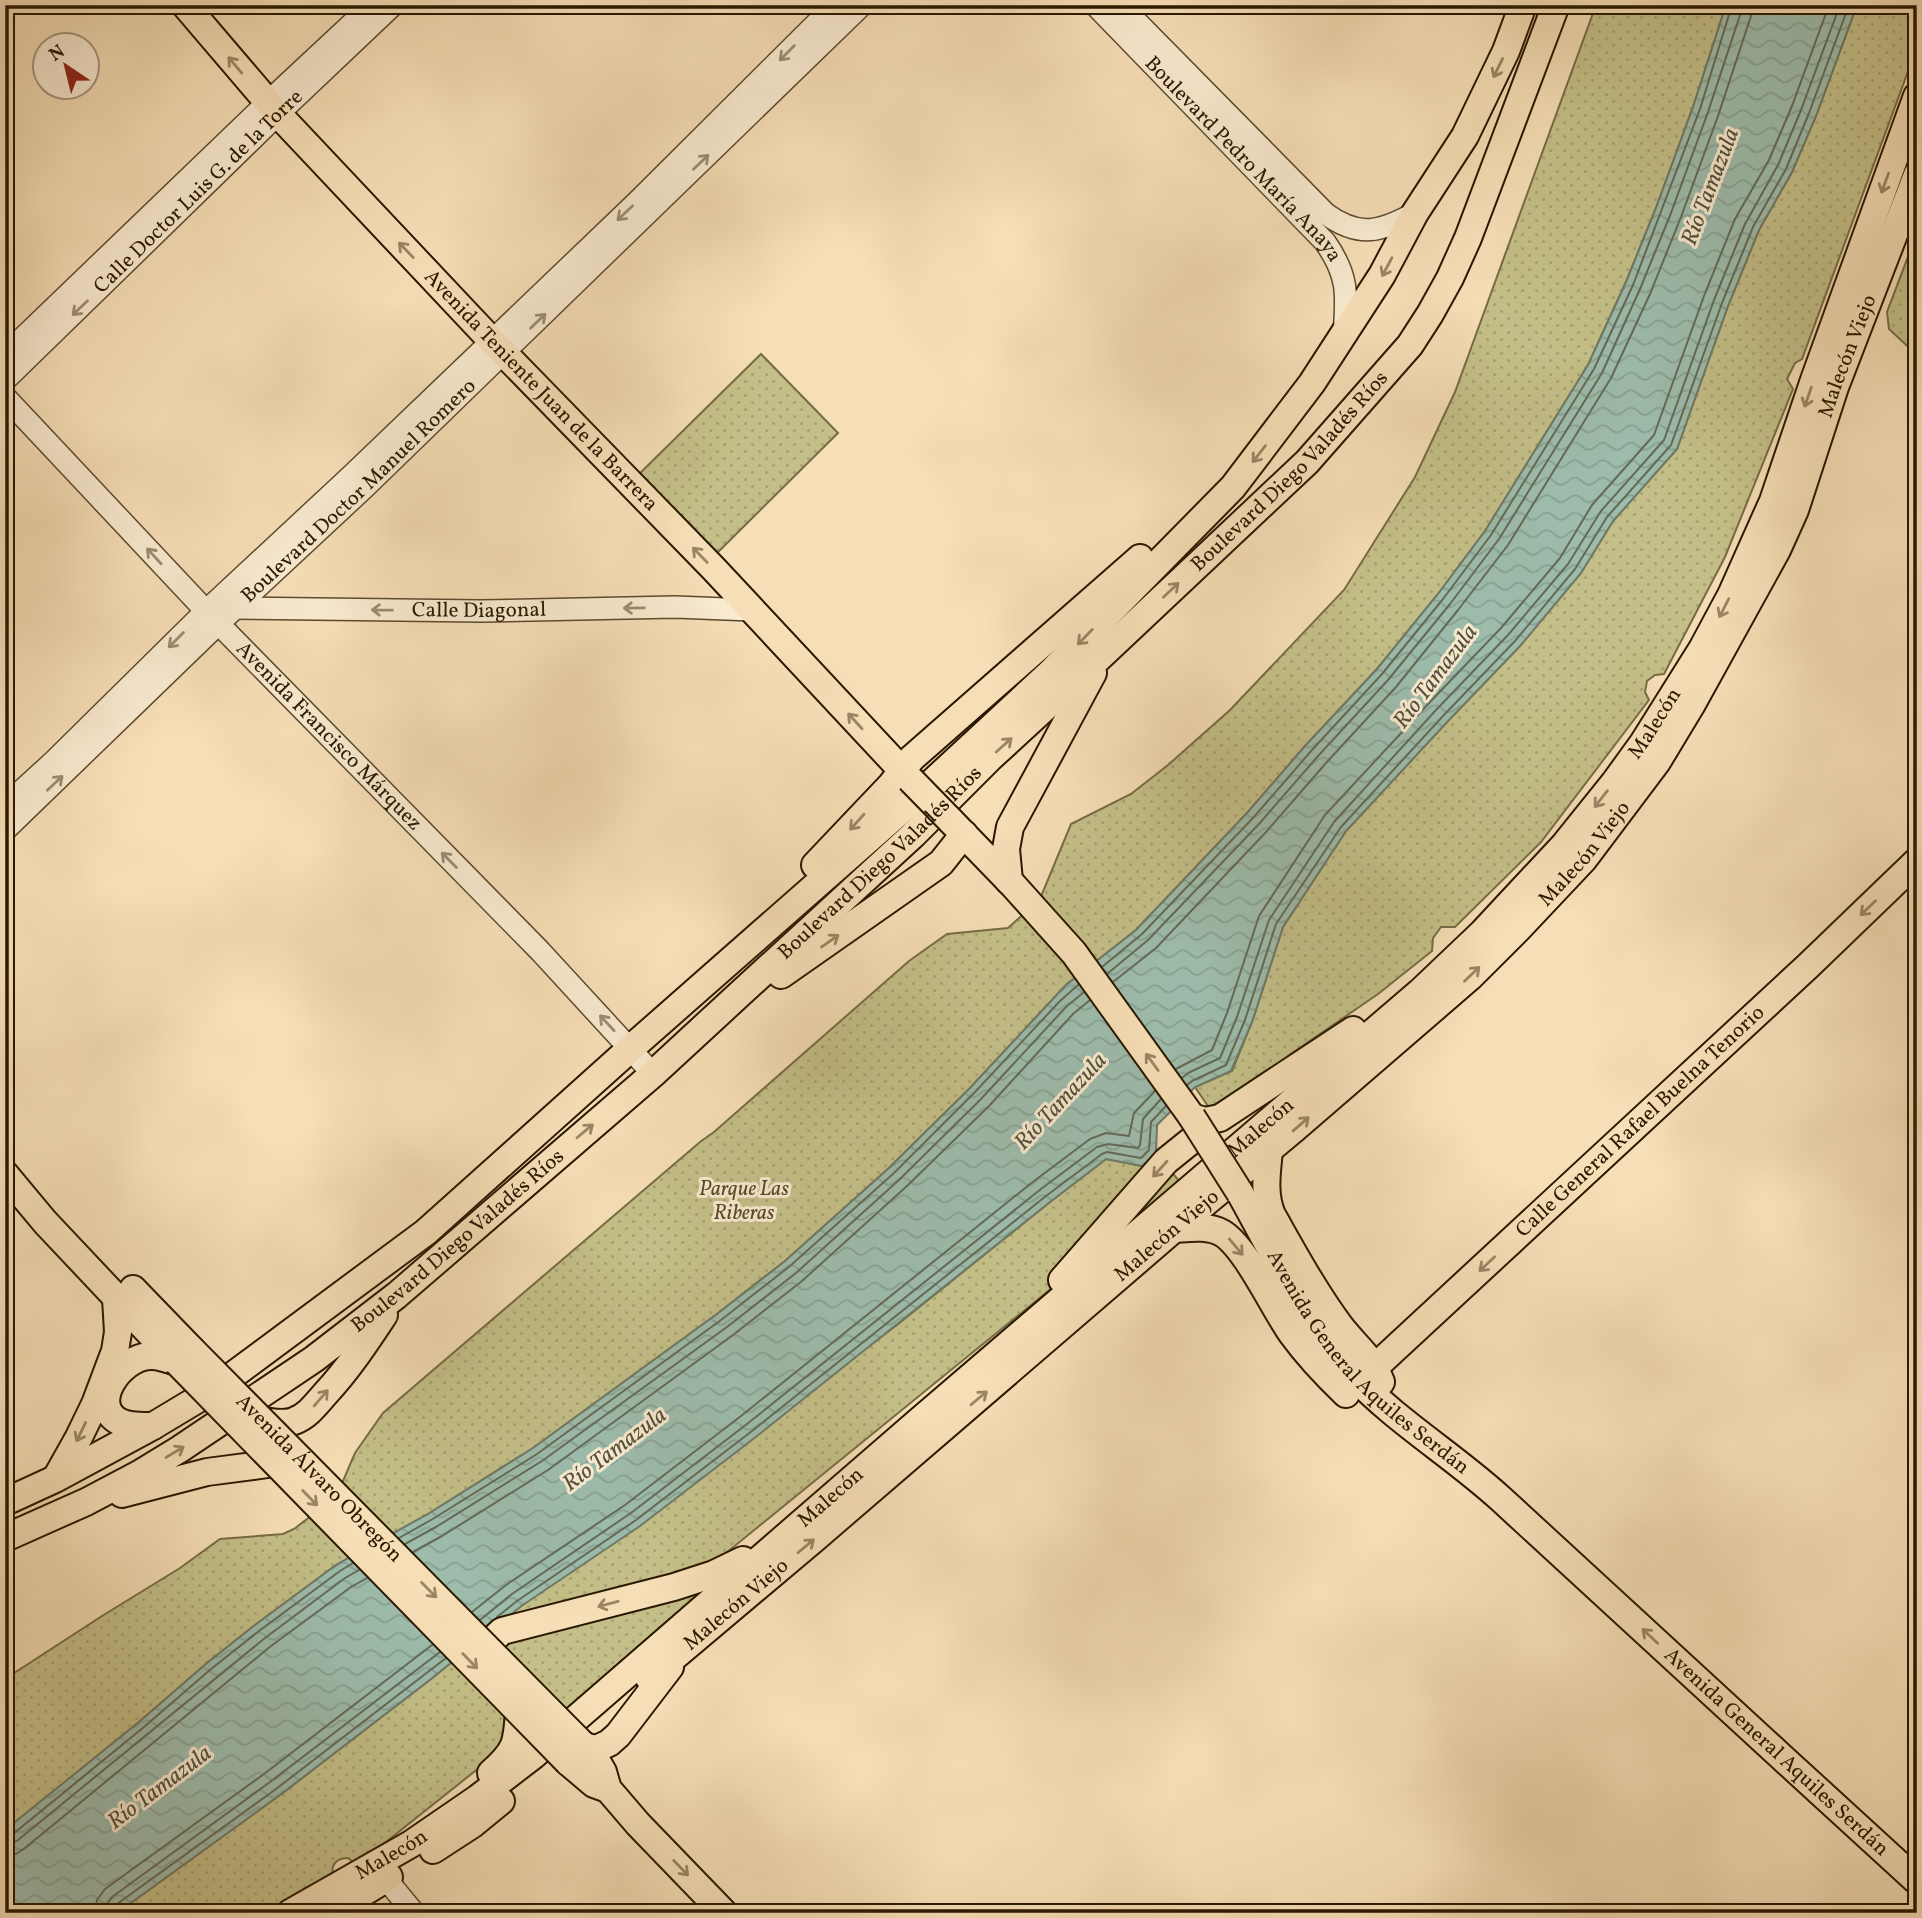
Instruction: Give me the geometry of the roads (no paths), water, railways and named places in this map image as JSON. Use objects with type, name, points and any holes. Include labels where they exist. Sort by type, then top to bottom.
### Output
[{"type":"main road","name":"Avenida Teniente Juan de la Barrera","points":[[185,5],[273,108],[906,775]]},
{"type":"main road","name":"Boulevard Diego Valadés Ríos","points":[[5,1502],[55,1479],[213,1390],[426,1233],[978,741],[1050,673],[1233,487],[1312,383],[1382,275],[1415,214],[1465,136],[1506,51],[1523,5]]},
{"type":"main road","name":"Boulevard Diego Valadés Ríos","points":[[5,1538],[86,1502],[139,1474],[215,1427],[314,1359],[397,1294],[653,1074],[913,835],[990,758],[1307,462],[1410,345],[1450,278],[1468,238],[1556,5]]},
{"type":"main road","name":"Malecón","points":[[290,1913],[389,1858],[437,1827],[534,1755],[1011,1341],[1415,997],[1536,877],[1614,783],[1672,699],[1731,595],[1773,501],[1917,96]]},
{"type":"main road","points":[[1465,136],[1480,136],[1488,141],[1491,155],[1487,184]]},
{"type":"main road","name":"Malecón Viejo","points":[[330,1913],[472,1824],[684,1649],[1470,977],[1584,859],[1657,762],[1706,680],[1777,550],[1796,510],[1835,387],[1917,174]]},
{"type":"main road","points":[[1307,462],[1290,449],[1286,441],[1312,383]]},
{"type":"main road","points":[[1773,501],[1772,538],[1777,550]]},
{"type":"main road","points":[[700,989],[723,957],[906,775],[912,758],[1189,516],[1200,508],[1218,503]]},
{"type":"main road","points":[[1011,883],[1006,849],[1010,827],[1102,655]]},
{"type":"main road","name":"Avenida General Aquiles Serdán","points":[[906,775],[1011,883],[1074,953],[1197,1124],[1240,1193],[1290,1284],[1342,1362],[1392,1410],[1494,1493],[1917,1881]]},
{"type":"main road","points":[[731,1002],[746,999],[941,863],[957,827]]},
{"type":"main road","name":"Calle General Rafael Buelna Tenorio","points":[[1360,1381],[1788,984],[1917,860]]},
{"type":"main road","points":[[1011,1341],[1197,1124],[1220,1118],[1376,1015],[1415,997]]},
{"type":"main road","points":[[1174,1229],[1210,1228],[1230,1240],[1242,1254],[1291,1333],[1314,1362],[1360,1381],[1363,1351],[1340,1327],[1306,1274],[1268,1205],[1266,1184],[1269,1150]]},
{"type":"main road","name":"Avenida Álvaro Obregón","points":[[10,1178],[45,1222],[117,1298],[262,1421],[485,1647],[578,1750],[594,1784],[608,1788],[638,1824],[724,1913]]},
{"type":"main road","name":"Avenida Álvaro Obregón","points":[[10,1178],[86,1244],[275,1463],[519,1711],[578,1750]]},
{"type":"main road","points":[[262,1421],[292,1422],[311,1410],[350,1366],[397,1294]]},
{"type":"main road","points":[[55,1479],[84,1426],[115,1351],[118,1332],[117,1298]]},
{"type":"main road","points":[[153,1426],[133,1426],[117,1420],[112,1415],[107,1403],[111,1382],[124,1365],[135,1358],[184,1356]]},
{"type":"main road","points":[[86,1502],[207,1472],[275,1463]]},
{"type":"main road","points":[[485,1647],[502,1632],[674,1587],[714,1574],[772,1547]]},
{"type":"main road","points":[[578,1750],[596,1749],[614,1739],[684,1649]]},
{"type":"main road","points":[[437,1827],[514,1749],[519,1711]]},
{"type":"street","name":"Calle Doctor Luis G. de la Torre","points":[[5,380],[372,5]]},
{"type":"street","name":"Calle Doctor Luis G. de la Torre","points":[[5,355],[273,108],[393,5]]},
{"type":"street","name":"Boulevard Doctor Manuel Romero","points":[[5,806],[212,618],[237,608],[498,346],[636,202],[835,5]]},
{"type":"street","name":"Boulevard Doctor Manuel Romero","points":[[5,830],[66,773],[351,476],[498,346],[862,5]]},
{"type":"street","name":"Boulevard Pedro María Anaya","points":[[1095,5],[1325,242],[1343,275],[1346,296],[1344,335]]},
{"type":"street","name":"Boulevard Pedro María Anaya","points":[[1120,5],[1335,221],[1354,229],[1373,230],[1415,214]]},
{"type":"street","name":"Avenida Francisco Márquez","points":[[5,397],[212,618],[540,951],[653,1074]]},
{"type":"street","name":"Calle Diagonal","points":[[237,608],[481,611],[675,607],[751,610]]},
{"type":"street","points":[[386,1879],[414,1913]]},
{"type":"water","name":"Río Tamazula","points":[[1726,5],[1857,5],[1792,172],[1759,230],[1728,306],[1677,449],[1613,521],[1581,573],[1520,646],[1346,831],[1283,927],[1252,1022],[1231,1071],[1195,1087],[1157,1125],[1156,1154],[1142,1166],[1106,1159],[640,1526],[520,1607],[280,1795],[117,1913],[5,1913],[5,1831],[207,1663],[336,1565],[428,1514],[533,1448],[785,1261],[889,1168],[970,1088],[1066,985],[1136,930],[1247,813],[1377,669],[1485,531],[1588,365],[1656,208]]},
{"type":"park label","name":"Parque Las Riberas","points":[[744,1201]]}]
